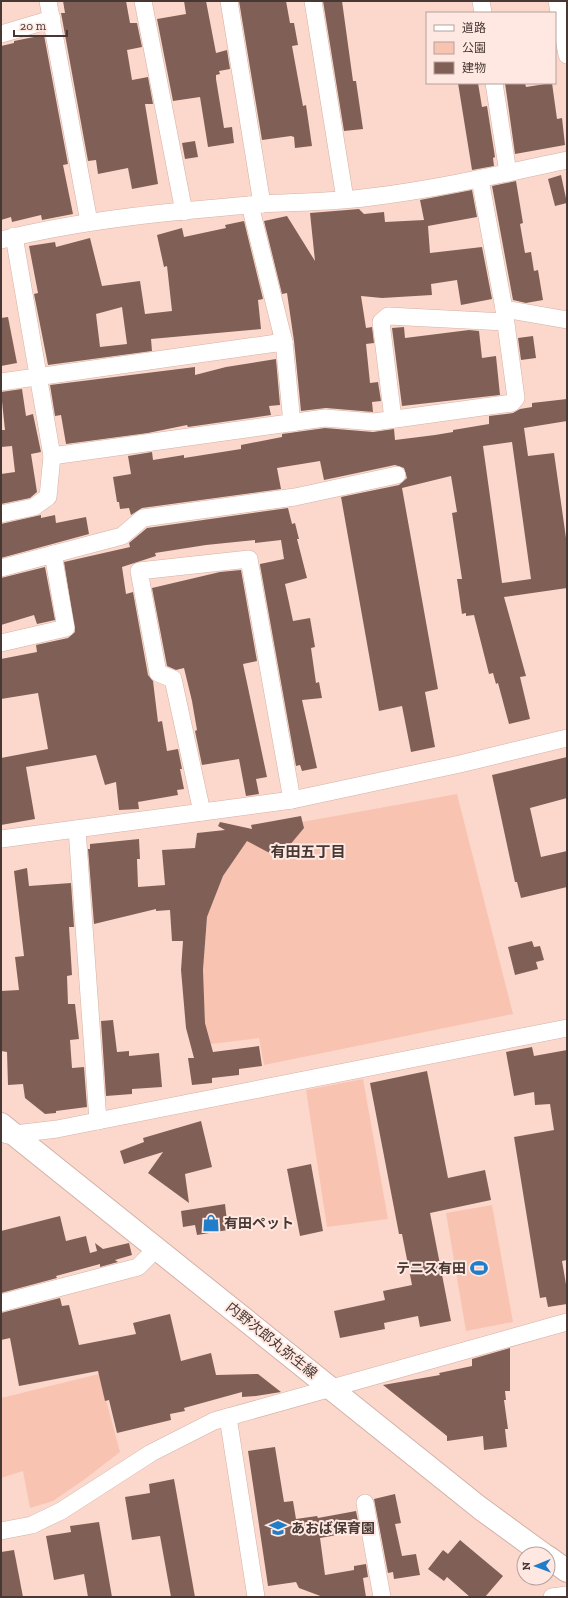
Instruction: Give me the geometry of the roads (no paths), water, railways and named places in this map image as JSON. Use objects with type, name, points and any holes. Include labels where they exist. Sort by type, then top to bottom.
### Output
[{"type":"main road","name":"内野次郎丸弥生線","points":[[5,1131],[157,1248],[480,1508],[532,1546]]},
{"type":"main road","points":[[556,1563],[567,1571]]},
{"type":"street","points":[[48,1],[89,222]]},
{"type":"street","points":[[143,1],[184,212]]},
{"type":"street","points":[[229,1],[256,205],[284,342],[292,423]]},
{"type":"street","points":[[313,1],[345,199]]},
{"type":"street","points":[[481,1],[483,12]]},
{"type":"street","points":[[557,1],[567,55]]},
{"type":"street","points":[[1,34],[52,19]]},
{"type":"street","points":[[494,84],[508,173]]},
{"type":"street","points":[[1,514],[34,507],[48,497],[52,456],[40,376],[8,238],[89,222],[256,205],[370,197],[480,179],[567,160]]},
{"type":"street","points":[[52,456],[325,418],[374,422],[512,403],[516,398],[504,315],[480,179]]},
{"type":"street","points":[[393,419],[381,322],[388,316],[504,315],[567,320]]},
{"type":"street","points":[[1,382],[284,342]]},
{"type":"street","points":[[1,568],[122,536],[143,518],[295,497],[397,475]]},
{"type":"street","points":[[1,643],[66,628],[53,554]]},
{"type":"street","points":[[202,812],[173,679],[158,673],[139,570],[249,559],[292,800]]},
{"type":"street","points":[[1,839],[292,800],[460,764],[567,738]]},
{"type":"street","points":[[77,829],[98,1121]]},
{"type":"street","points":[[5,1131],[57,1129],[567,1028]]},
{"type":"street","points":[[1,1303],[138,1267],[157,1248]]},
{"type":"street","points":[[1,1531],[32,1525],[61,1511],[151,1453],[214,1421],[333,1389],[567,1322]]},
{"type":"street","points":[[228,1417],[256,1597]]},
{"type":"street","points":[[365,1503],[382,1597]]},
{"type":"street","points":[[552,1597],[567,1595]]},
{"type":"place","name":"有田ペット","points":[[211,1223]]},
{"type":"place","name":"テニス有田","points":[[479,1268]]},
{"type":"place","name":"あおば保育園","points":[[278,1528]]},
{"type":"district","name":"有田五丁目","points":[[308,852]]}]
